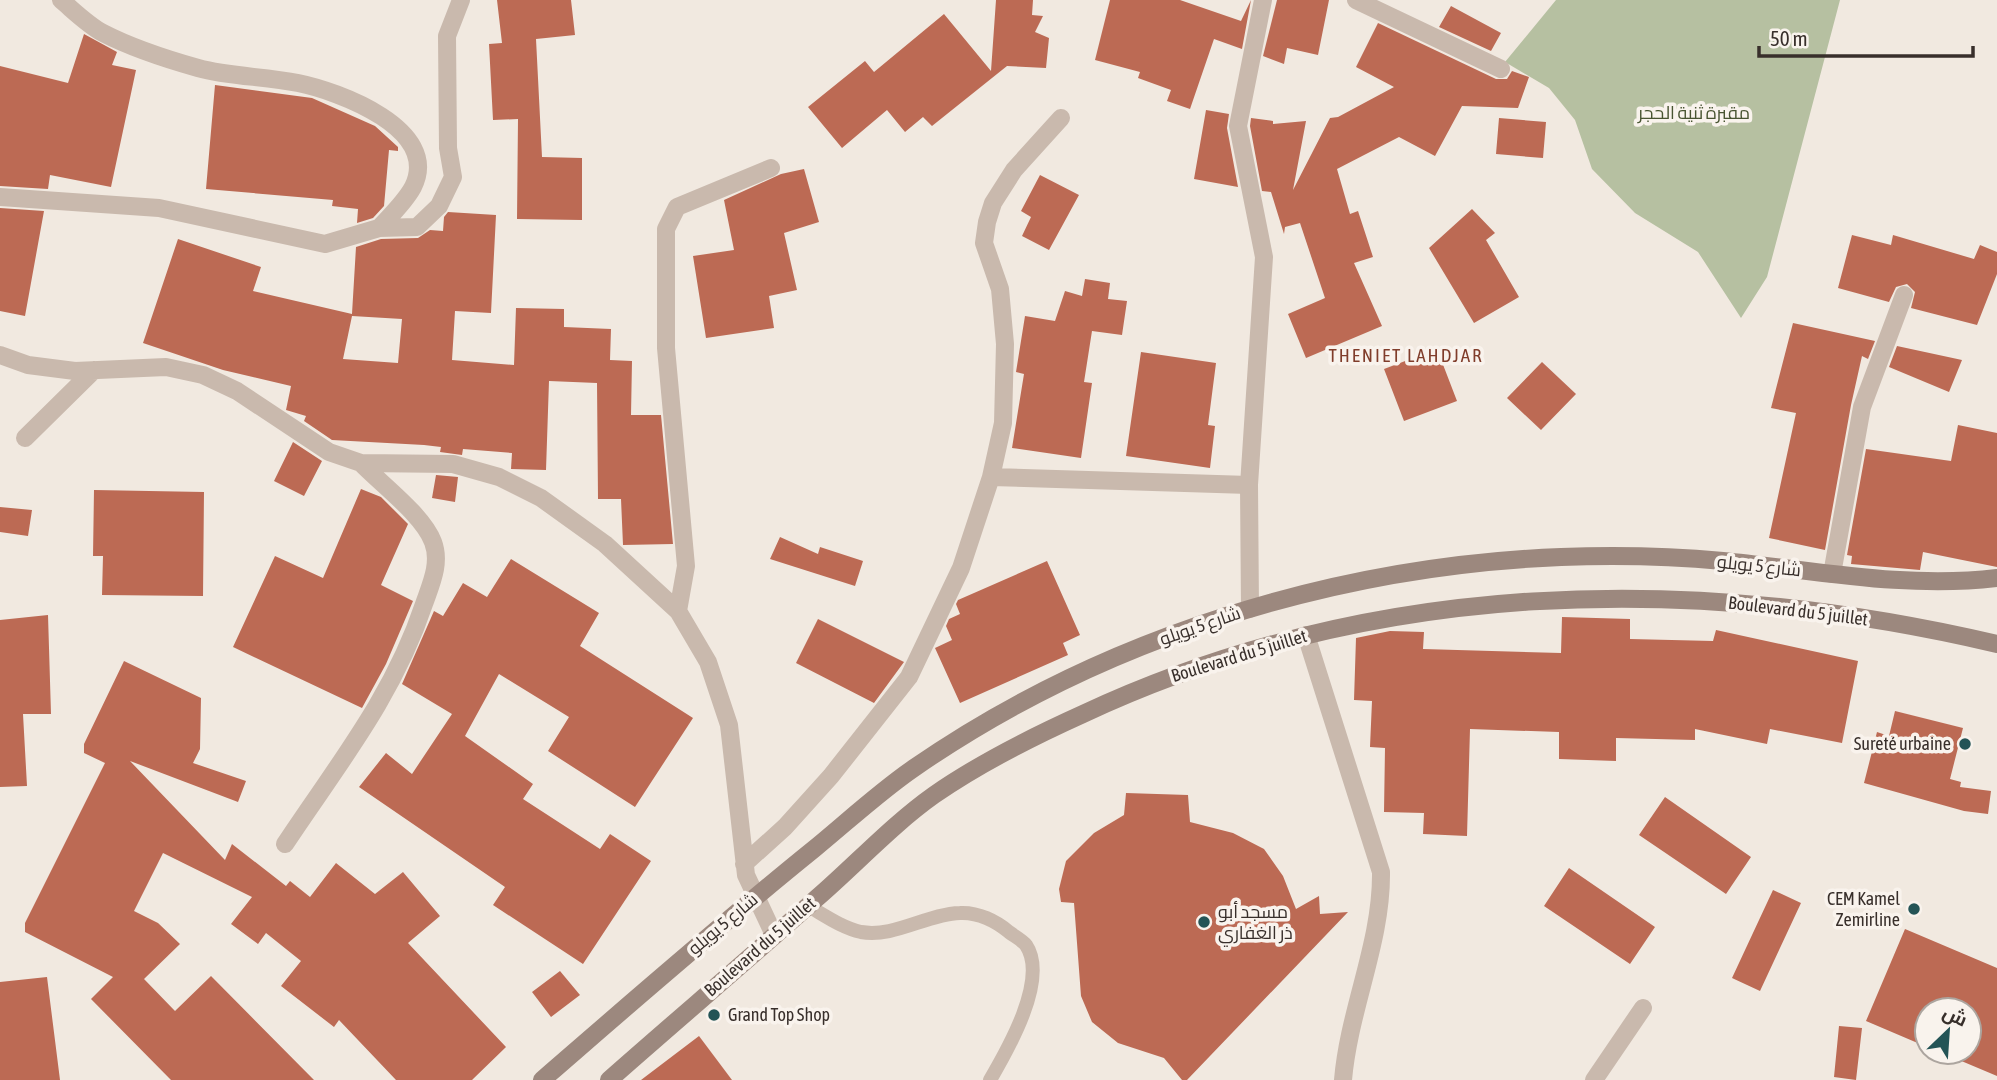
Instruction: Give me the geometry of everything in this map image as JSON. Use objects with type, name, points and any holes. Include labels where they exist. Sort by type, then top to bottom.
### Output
[{"type":"main road","name":"شارع 5 يويلو","points":[[542,1080],[755,897],[912,769],[965,735],[1030,699],[1132,651],[1250,609],[1326,588],[1404,573],[1561,557],[1705,560],[1937,582],[1997,578]]},
{"type":"main road","name":"Boulevard du 5 juillet","points":[[609,1080],[932,796],[990,761],[1125,695],[1240,653],[1388,617],[1471,605],[1555,598],[1639,597],[1723,602],[1862,619],[1997,644]]},
{"type":"street","points":[[61,0],[100,32],[143,49],[200,69],[300,83],[350,99],[384,116],[412,145],[416,163],[415,185],[379,228]]},
{"type":"street","points":[[0,197],[159,208],[325,244],[379,228],[417,227],[439,206],[453,177],[446,96],[447,36],[461,0]]},
{"type":"street","points":[[1250,609],[1249,485],[1264,257],[1238,126],[1263,0]]},
{"type":"street","points":[[1356,0],[1501,69]]},
{"type":"street","points":[[744,864],[785,827],[831,776],[909,677],[961,568],[991,477],[1003,423],[1005,344],[1000,289],[984,243],[987,222],[993,203],[1014,170],[1061,118]]},
{"type":"street","points":[[678,611],[686,566],[666,348],[666,229],[677,206],[771,168]]},
{"type":"street","points":[[1832,574],[1862,407],[1904,295]]},
{"type":"street","points":[[0,355],[27,365],[94,370],[166,367],[203,375],[237,391],[328,452],[361,464],[453,464],[499,477],[541,498],[605,544],[678,611],[708,662],[729,725],[744,864],[755,897],[774,935]]},
{"type":"street","points":[[25,438],[94,370]]},
{"type":"street","points":[[285,844],[394,680],[436,568],[434,543],[424,526],[361,464]]},
{"type":"street","points":[[991,477],[1249,485]]},
{"type":"street","points":[[1306,635],[1381,872],[1381,904],[1346,1039],[1343,1080]]},
{"type":"street","points":[[1594,1080],[1643,1009]]},
{"type":"lane","points":[[808,906],[863,933],[898,928],[933,916],[963,912],[995,921],[1026,945],[1032,964],[1028,998],[1010,1046],[990,1080]]},
{"type":"green space","name":"مقبرة ثنية الحجر","points":[[1556,0],[1840,0],[1767,277],[1741,318],[1698,252],[1635,213],[1592,169],[1575,120],[1549,88],[1505,62]]},
{"type":"building","points":[[497,0],[571,0],[575,35],[536,39],[542,157],[582,158],[582,220],[517,219],[518,119],[493,120],[489,44],[502,43]]},
{"type":"building","points":[[996,0],[1033,0],[1032,15],[1043,16],[1035,32],[1049,38],[1046,68],[1007,66],[932,126],[923,117],[905,132],[887,110],[842,148],[808,107],[865,61],[874,72],[944,14],[991,71]]},
{"type":"building","points":[[1110,0],[1180,0],[1241,21],[1251,0],[1242,49],[1214,39],[1190,109],[1167,101],[1171,90],[1138,78],[1140,72],[1095,60]]},
{"type":"building","points":[[1277,0],[1329,0],[1318,55],[1287,48],[1284,64],[1263,56]]},
{"type":"building","points":[[1451,6],[1501,33],[1491,51],[1439,27]]},
{"type":"building","points":[[1378,23],[1496,79],[1507,79],[1512,71],[1529,77],[1518,108],[1462,106],[1435,156],[1399,137],[1337,169],[1350,214],[1358,211],[1373,257],[1354,263],[1382,326],[1306,358],[1288,314],[1325,298],[1300,223],[1285,227],[1284,234],[1271,192],[1262,191],[1250,126],[1251,118],[1273,121],[1273,124],[1306,121],[1293,190],[1330,118],[1338,117],[1394,87],[1356,67]]},
{"type":"building","points":[[84,34],[117,52],[112,65],[136,70],[111,187],[50,175],[48,189],[0,186],[0,66],[68,83]]},
{"type":"building","points":[[215,85],[312,98],[375,126],[398,147],[398,151],[389,150],[384,206],[373,218],[357,223],[358,209],[332,206],[333,200],[206,189]]},
{"type":"building","points":[[1206,110],[1229,114],[1227,128],[1238,187],[1194,179]]},
{"type":"building","points":[[1499,118],[1546,122],[1543,158],[1496,154]]},
{"type":"building","points":[[804,169],[819,222],[784,233],[797,290],[769,296],[774,328],[706,338],[693,256],[734,250],[724,200],[781,174]]},
{"type":"building","points":[[1040,175],[1079,195],[1049,250],[1022,236],[1031,217],[1021,211]]},
{"type":"building","points":[[0,208],[44,211],[25,316],[0,311]]},
{"type":"building","points":[[1472,209],[1495,233],[1486,240],[1519,297],[1474,323],[1429,248]]},
{"type":"building","points":[[448,212],[496,215],[491,313],[455,311],[452,360],[514,365],[516,308],[564,309],[564,327],[611,329],[610,360],[632,361],[631,415],[661,415],[673,544],[623,545],[621,499],[598,499],[597,383],[549,381],[546,470],[511,469],[512,453],[463,449],[462,455],[440,452],[441,447],[424,445],[332,440],[304,421],[306,416],[286,410],[291,386],[223,370],[143,343],[178,239],[261,267],[253,291],[352,314],[356,247],[381,239],[418,238],[430,230],[443,231],[444,217]],"holes":[[[352,316],[402,319],[398,363],[343,359]]]},
{"type":"building","points":[[1852,235],[1891,245],[1893,235],[1974,259],[1980,245],[1997,252],[1997,274],[1977,325],[1911,308],[1915,292],[1907,284],[1896,287],[1889,302],[1838,288]]},
{"type":"building","points":[[1085,279],[1110,283],[1108,299],[1127,301],[1122,335],[1092,331],[1084,382],[1092,383],[1081,458],[1012,448],[1024,374],[1016,372],[1025,316],[1055,321],[1065,291],[1082,296]]},
{"type":"building","points":[[1793,323],[1875,341],[1868,359],[1862,356],[1825,550],[1769,538],[1796,413],[1771,408]]},
{"type":"building","points":[[1897,346],[1962,360],[1949,392],[1889,367]]},
{"type":"building","points":[[1437,349],[1457,401],[1404,421],[1384,369]]},
{"type":"building","points":[[1141,352],[1216,363],[1208,425],[1215,426],[1210,468],[1126,456]]},
{"type":"building","points":[[1542,362],[1576,394],[1541,430],[1507,398]]},
{"type":"building","points":[[1958,425],[1997,433],[1997,567],[1923,552],[1920,570],[1851,564],[1852,556],[1847,555],[1866,449],[1951,461]]},
{"type":"building","points":[[293,442],[322,461],[304,496],[274,481]]},
{"type":"building","points":[[436,475],[458,477],[455,502],[432,498]]},
{"type":"building","points":[[361,489],[381,497],[408,524],[381,585],[413,601],[386,664],[362,708],[233,647],[275,556],[323,578]]},
{"type":"building","points":[[94,490],[204,492],[203,596],[102,595],[103,556],[93,556]]},
{"type":"building","points":[[0,507],[32,510],[28,536],[0,532]]},
{"type":"building","points":[[780,537],[818,554],[820,547],[863,561],[855,586],[770,559]]},
{"type":"building","points":[[511,559],[599,613],[580,646],[693,718],[635,807],[548,751],[569,717],[499,674],[465,736],[533,784],[523,799],[600,849],[610,834],[651,861],[583,964],[493,905],[505,887],[359,787],[386,753],[412,774],[452,714],[402,684],[434,611],[443,616],[463,583],[487,597]]},
{"type":"building","points":[[1047,561],[1080,635],[1063,643],[1068,655],[960,703],[935,648],[952,640],[946,626],[949,619],[960,614],[956,604],[958,600]]},
{"type":"building","points":[[48,615],[51,714],[23,714],[27,786],[0,787],[0,620]]},
{"type":"building","points":[[1562,617],[1630,619],[1630,639],[1713,641],[1716,630],[1858,661],[1842,743],[1770,729],[1767,744],[1695,729],[1695,740],[1616,738],[1616,761],[1559,759],[1559,732],[1470,729],[1467,836],[1423,834],[1424,813],[1384,812],[1385,748],[1370,747],[1372,701],[1354,700],[1356,638],[1390,631],[1424,632],[1423,649],[1561,653]]},
{"type":"building","points":[[818,619],[904,662],[874,703],[796,663]]},
{"type":"building","points":[[124,661],[201,698],[200,749],[193,763],[246,781],[238,802],[130,761],[225,860],[232,844],[286,886],[290,881],[310,897],[336,863],[375,894],[403,872],[440,916],[408,943],[506,1047],[472,1080],[396,1080],[339,1020],[334,1027],[281,986],[301,961],[266,933],[258,944],[231,924],[252,897],[163,853],[134,911],[158,923],[180,944],[144,979],[175,1011],[211,976],[314,1080],[171,1080],[91,999],[113,977],[25,932],[25,923],[105,763],[84,753],[84,744]]},
{"type":"building","points":[[1895,711],[1963,728],[1950,779],[1961,782],[1960,787],[1991,791],[1988,814],[1964,811],[1864,783],[1877,732],[1889,736]]},
{"type":"building","name":"مسجد أبو ذر الغفاري","points":[[1126,793],[1188,795],[1190,822],[1233,833],[1264,849],[1283,876],[1296,909],[1319,896],[1320,914],[1348,912],[1187,1080],[1182,1080],[1164,1058],[1118,1043],[1092,1022],[1081,996],[1074,903],[1061,902],[1059,889],[1066,861],[1094,833],[1124,815]]},
{"type":"building","points":[[1665,797],[1751,857],[1726,894],[1639,835]]},
{"type":"building","points":[[1569,868],[1655,927],[1630,964],[1544,906]]},
{"type":"building","points":[[1773,890],[1801,903],[1760,991],[1732,978]]},
{"type":"building","points":[[1905,929],[1997,968],[1997,1076],[1973,1066],[1983,1066],[1983,996],[1913,996],[1913,1041],[1866,1021]]},
{"type":"building","points":[[560,971],[580,995],[551,1017],[532,992]]},
{"type":"building","points":[[47,977],[60,1080],[0,1080],[0,982]]},
{"type":"building","points":[[1839,1026],[1862,1028],[1856,1080],[1834,1077]]},
{"type":"building","points":[[699,1036],[732,1080],[641,1080]]},
{"type":"place","name":"Sureté urbaine","points":[[1965,744]]},
{"type":"place","name":"CEM Kamel Zemirline","points":[[1914,909]]},
{"type":"place","name":"مسجد أبو ذر الغفاري","points":[[1204,922]]},
{"type":"place","name":"Grand Top Shop","points":[[714,1015]]},
{"type":"district","name":"THENIET LAHDJAR","points":[[1406,355]]}]
